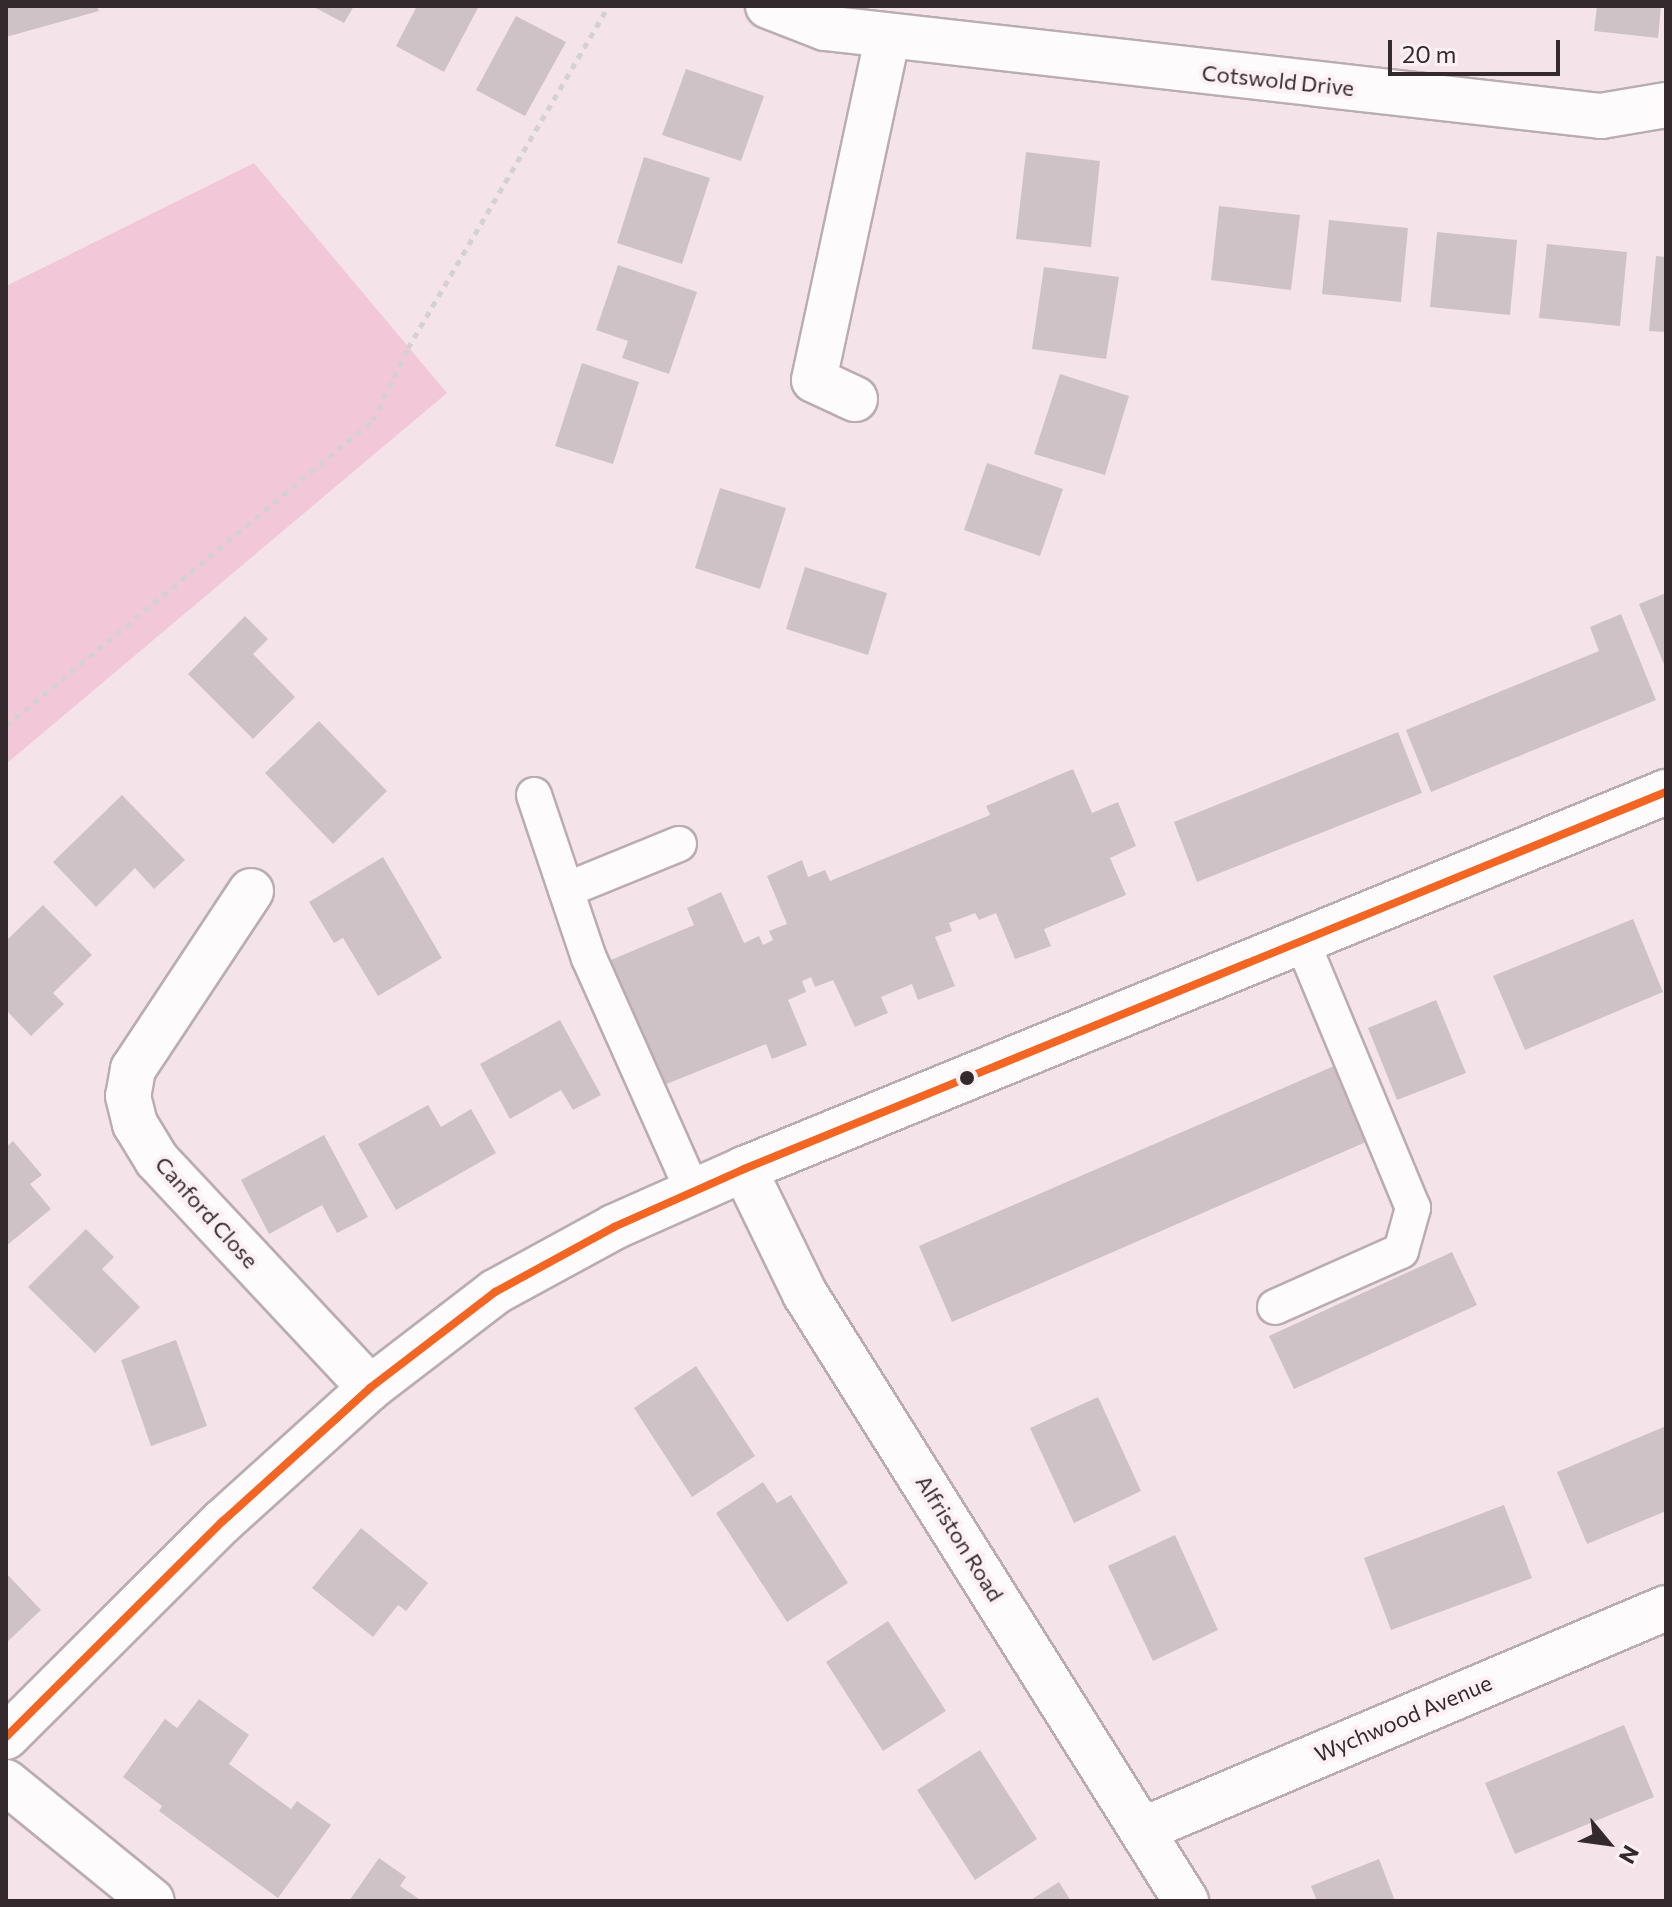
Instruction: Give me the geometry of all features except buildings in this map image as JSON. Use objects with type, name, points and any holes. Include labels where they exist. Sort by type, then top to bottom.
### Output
[{"type":"street","name":"Cotswold Drive","points":[[768,6],[825,28],[1601,116],[1666,105]]},
{"type":"street","points":[[855,399],[814,380],[888,36]]},
{"type":"street","points":[[6,1737],[223,1521],[370,1388],[495,1292],[614,1227],[744,1169],[1666,792]]},
{"type":"street","name":"Canford Close","points":[[251,891],[133,1069],[128,1096],[135,1124],[157,1160],[370,1388]]},
{"type":"street","name":"Alfriston Road","points":[[744,1169],[805,1294],[1186,1901]]},
{"type":"street","name":"Wychwood Avenue","points":[[1142,1830],[1666,1608]]},
{"type":"street","points":[[6,1782],[152,1901]]},
{"type":"lane","points":[[534,795],[589,958],[693,1192]]},
{"type":"lane","points":[[566,890],[679,844]]},
{"type":"lane","points":[[1275,1307],[1401,1251],[1413,1208],[1302,941]]},
{"type":"path","points":[[6,726],[373,420],[408,348],[609,6]]},
{"type":"shaded area","points":[[254,163],[447,393],[6,764],[6,286]]},
{"type":"transit line","points":[[6,1737],[223,1521],[370,1388],[495,1292],[614,1227],[744,1169],[1666,792]]}]
